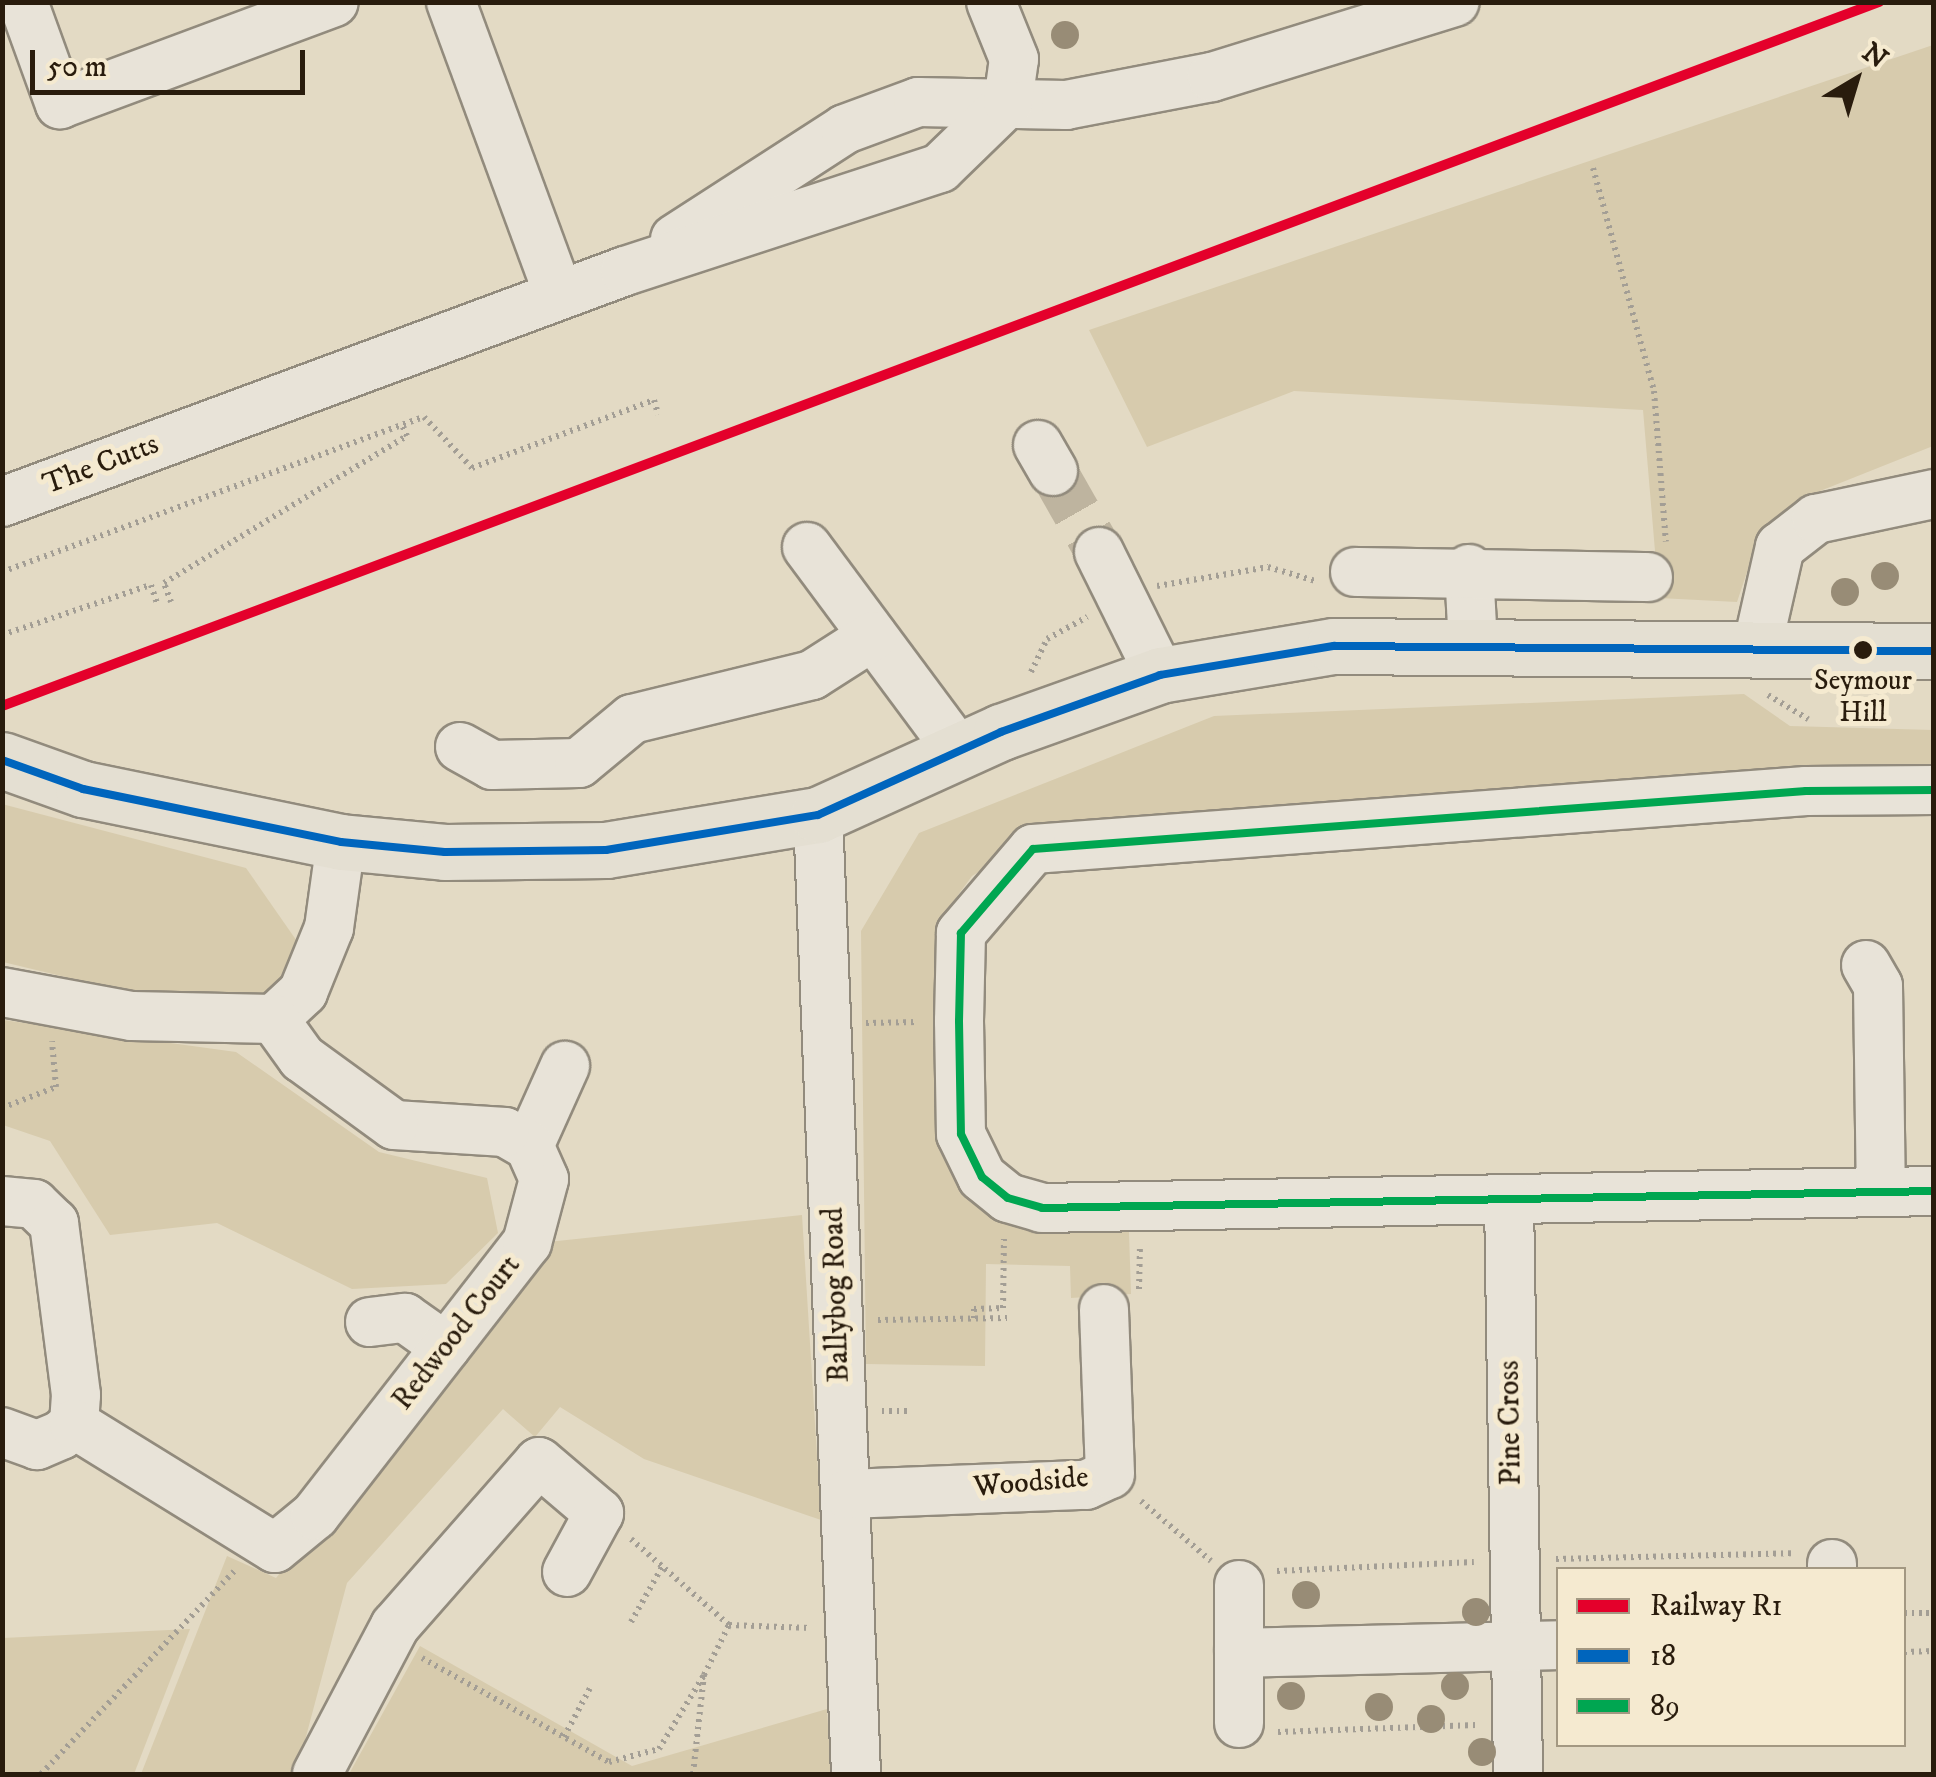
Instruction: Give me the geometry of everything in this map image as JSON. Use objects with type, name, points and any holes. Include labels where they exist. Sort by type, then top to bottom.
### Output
[{"type":"main road","points":[[2,760],[83,789],[341,842],[445,852],[606,850],[818,816],[959,752],[1160,675],[1334,646],[1934,651]]},
{"type":"street","points":[[23,2],[60,104],[334,2]]},
{"type":"street","points":[[451,2],[559,295]]},
{"type":"street","points":[[626,271],[940,168],[1008,102],[1014,59],[991,2]]},
{"type":"street","points":[[626,271],[845,130],[918,102],[1066,105],[1212,77],[1456,2]]},
{"type":"street","name":"The Cutts","points":[[5,499],[626,271]]},
{"type":"street","points":[[1757,648],[1780,547],[1816,519],[1934,494]]},
{"type":"street","points":[[806,547],[959,752]]},
{"type":"street","points":[[1099,552],[1160,675]]},
{"type":"street","points":[[1355,572],[1658,563]]},
{"type":"street","points":[[1469,570],[1473,646]]},
{"type":"street","points":[[1854,650],[1934,626]]},
{"type":"street","points":[[460,747],[492,765],[579,762],[632,719],[812,674],[873,636]]},
{"type":"street","points":[[1934,790],[1806,790],[1033,849],[961,932],[959,1021],[962,1134],[982,1177],[1008,1198],[1140,1210],[1509,1198],[1934,1191]]},
{"type":"street","name":"Ballybog Road","points":[[818,816],[856,1774]]},
{"type":"street","points":[[25,994],[132,1016],[274,1019],[302,992],[329,928],[341,842]]},
{"type":"street","points":[[1866,965],[1878,986],[1882,1192]]},
{"type":"street","points":[[274,1019],[302,1058],[394,1125],[505,1132],[529,1146],[565,1066]]},
{"type":"street","name":"Redwood Court","points":[[262,1541],[275,1548],[315,1515],[526,1243],[544,1179],[529,1146]]},
{"type":"street","name":"Pine Cross","points":[[1509,1198],[1513,1560],[1537,1646],[1517,1724],[1518,1774]]},
{"type":"street","points":[[2,1201],[34,1204],[54,1223],[74,1424]]},
{"type":"street","name":"Woodside","points":[[847,1494],[1086,1485],[1110,1474],[1104,1310]]},
{"type":"street","points":[[370,1322],[405,1318],[446,1347]]},
{"type":"street","points":[[2,1432],[37,1445],[74,1424]]},
{"type":"street","points":[[74,1424],[262,1541]]},
{"type":"street","points":[[317,1774],[387,1638],[540,1462],[599,1513],[567,1572]]},
{"type":"street","points":[[1238,1722],[1239,1585]]},
{"type":"street","points":[[1239,1654],[1537,1646]]},
{"type":"path","points":[[1593,168],[1654,391],[1658,563]]},
{"type":"path","points":[[2,572],[424,417],[472,468],[654,400],[658,414]]},
{"type":"path","points":[[171,602],[164,582],[407,436],[402,425]]},
{"type":"path","points":[[2,635],[152,586],[158,606]]},
{"type":"path","points":[[2,1108],[56,1087],[25,994]]},
{"type":"path","points":[[826,1024],[959,1021]]},
{"type":"path","points":[[974,1318],[974,1309],[1003,1308],[1008,1198]]},
{"type":"path","points":[[1104,1310],[1139,1295],[1140,1210]]},
{"type":"path","points":[[838,1321],[1007,1318]]},
{"type":"path","points":[[1110,1474],[1239,1585],[1271,1572],[1513,1560],[1811,1552],[1832,1567]]},
{"type":"path","points":[[599,1513],[729,1625],[852,1630]]},
{"type":"path","points":[[41,1774],[262,1541]]},
{"type":"path","points":[[631,1622],[662,1567]]},
{"type":"path","points":[[1906,1613],[1934,1612]]},
{"type":"path","points":[[387,1638],[609,1762],[635,1760],[660,1749],[729,1625]]},
{"type":"path","points":[[1906,1652],[1934,1651]]},
{"type":"path","points":[[693,1774],[704,1675]]},
{"type":"path","points":[[564,1737],[590,1688]]},
{"type":"path","points":[[1238,1722],[1265,1732],[1517,1724]]},
{"type":"shaded area","points":[[1933,45],[1933,446],[1800,499],[1752,557],[1737,602],[1659,598],[1643,410],[1294,391],[1147,447],[1089,330]]},
{"type":"shaded area","points":[[1744,694],[1790,726],[1933,730],[1933,777],[1020,846],[972,876],[947,910],[934,964],[938,1118],[952,1174],[1026,1230],[1129,1232],[1131,1294],[1071,1298],[1070,1266],[986,1264],[985,1366],[866,1364],[861,931],[919,833],[1214,716]]},
{"type":"shaded area","points":[[2,804],[246,868],[301,947],[283,993],[265,1004],[136,994],[3,962]]},
{"type":"shaded area","points":[[3,1020],[236,1052],[379,1152],[487,1178],[498,1233],[446,1284],[352,1289],[217,1223],[110,1235],[50,1141],[3,1125]]},
{"type":"shaded area","points":[[802,1215],[821,1520],[644,1459],[560,1407],[535,1437],[503,1409],[347,1583],[296,1774],[141,1774],[227,1556],[276,1578],[548,1242]]},
{"type":"shaded area","points":[[190,1629],[134,1774],[3,1774],[3,1638]]},
{"type":"shaded area","points":[[420,1646],[632,1766],[827,1709],[831,1774],[349,1774]]},
{"type":"tunnel","points":[[1053,471],[1099,552]]},
{"type":"rail line","name":"R1","points":[[2,706],[1879,2]]},
{"type":"transit line","name":"18","points":[[2,760],[83,789],[341,842],[445,852],[606,850],[818,815],[1001,732],[1160,675],[1334,646],[1934,651]]},
{"type":"transit line","name":"89","points":[[1934,790],[1806,791],[1033,849],[961,933],[959,1021],[961,1134],[982,1177],[1008,1198],[1042,1208],[1934,1191]]},
{"type":"place","name":"Seymour Hill","points":[[1863,650]]}]
